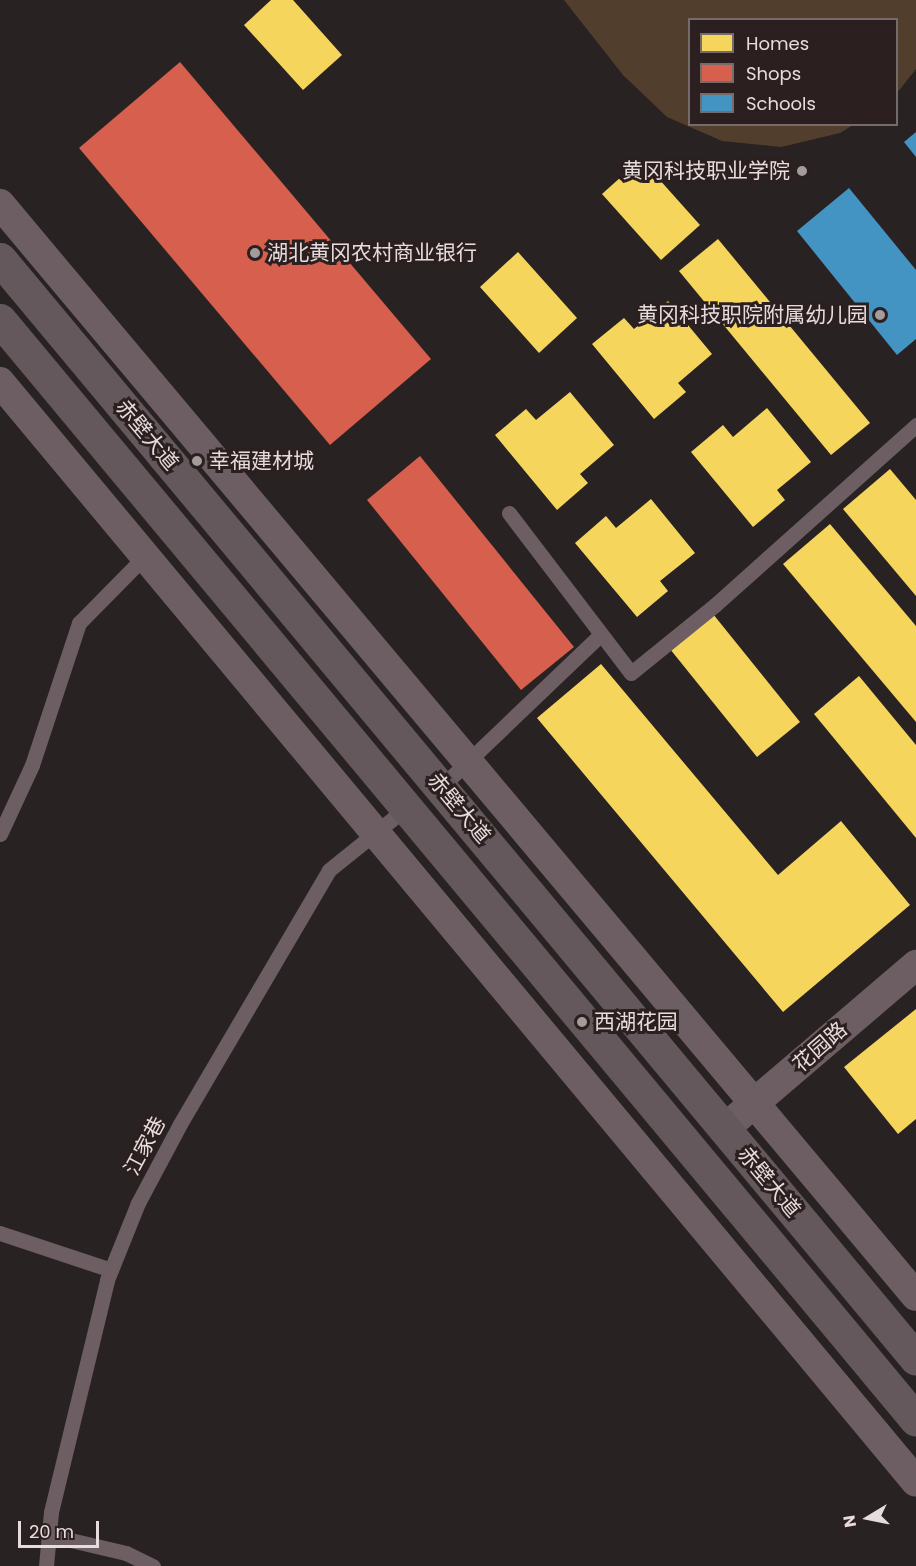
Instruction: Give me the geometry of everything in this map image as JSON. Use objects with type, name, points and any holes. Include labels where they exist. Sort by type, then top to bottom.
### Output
[{"type":"main road","name":"赤壁大道","points":[[0,259],[916,1359]]},
{"type":"main road","name":"赤壁大道","points":[[0,320],[11,356],[406,808],[916,1420]]},
{"type":"street","points":[[0,204],[916,1296]]},
{"type":"street","points":[[0,382],[916,1482]]},
{"type":"street","name":"花园路","points":[[724,1128],[916,965]]},
{"type":"lane","points":[[509,513],[631,673],[715,605],[916,425]]},
{"type":"lane","points":[[0,834],[32,765],[79,623],[145,556]]},
{"type":"lane","points":[[441,787],[601,633]]},
{"type":"lane","name":"江家巷","points":[[46,1566],[49,1535],[64,1454],[111,1270],[138,1203],[180,1124],[329,870],[406,808]]},
{"type":"lane","points":[[0,1233],[111,1270]]},
{"type":"lane","points":[[49,1535],[126,1553],[153,1566]]},
{"type":"shaded area","points":[[564,0],[916,0],[916,69],[898,92],[898,18],[688,18],[688,126],[851,126],[840,133],[781,147],[722,141],[667,117],[623,75]]},
{"type":"building: Homes","points":[[271,0],[293,0],[342,55],[303,90],[244,25]]},
{"type":"building: Homes","points":[[641,159],[700,225],[661,260],[602,194]]},
{"type":"building: Homes","points":[[718,239],[870,423],[831,455],[679,271]]},
{"type":"building: Homes","points":[[518,252],[577,318],[539,353],[480,287]]},
{"type":"building: Homes","points":[[668,301],[712,354],[678,383],[686,392],[654,419],[592,344],[624,318],[634,329]]},
{"type":"building: Homes","points":[[570,392],[614,445],[580,474],[588,483],[557,510],[495,435],[526,409],[536,420]]},
{"type":"building: Homes","points":[[767,408],[811,462],[777,490],[785,500],[753,527],[691,452],[723,425],[733,437]]},
{"type":"building: Homes","points":[[890,469],[916,500],[916,596],[843,509]]},
{"type":"building: Homes","points":[[651,499],[695,553],[660,581],[668,591],[637,617],[575,543],[606,516],[616,528]]},
{"type":"building: Homes","points":[[830,524],[916,626],[916,722],[783,564]]},
{"type":"building: Homes","points":[[713,614],[800,722],[757,757],[670,649]]},
{"type":"building: Homes","points":[[601,664],[778,875],[841,821],[910,905],[783,1012],[537,718]]},
{"type":"building: Homes","points":[[859,676],[916,745],[916,838],[814,714]]},
{"type":"building: Homes","points":[[916,1009],[916,1119],[898,1134],[844,1067]]},
{"type":"building: Shops","name":"湖北黄冈农村商业银行","points":[[180,62],[431,359],[330,445],[79,148]]},
{"type":"building: Shops","points":[[420,456],[574,647],[521,690],[367,500]]},
{"type":"building: Schools","points":[[916,132],[916,157],[904,142]]},
{"type":"building: Schools","points":[[849,188],[916,270],[916,339],[897,355],[797,231]]},
{"type":"place","name":"黄冈科技职业学院","points":[[802,171]]},
{"type":"place","name":"湖北黄冈农村商业银行","points":[[255,253]]},
{"type":"place","name":"黄冈科技职院附属幼儿园","points":[[880,315]]},
{"type":"place","name":"幸福建材城","points":[[197,461]]},
{"type":"place","name":"西湖花园","points":[[582,1022]]}]
